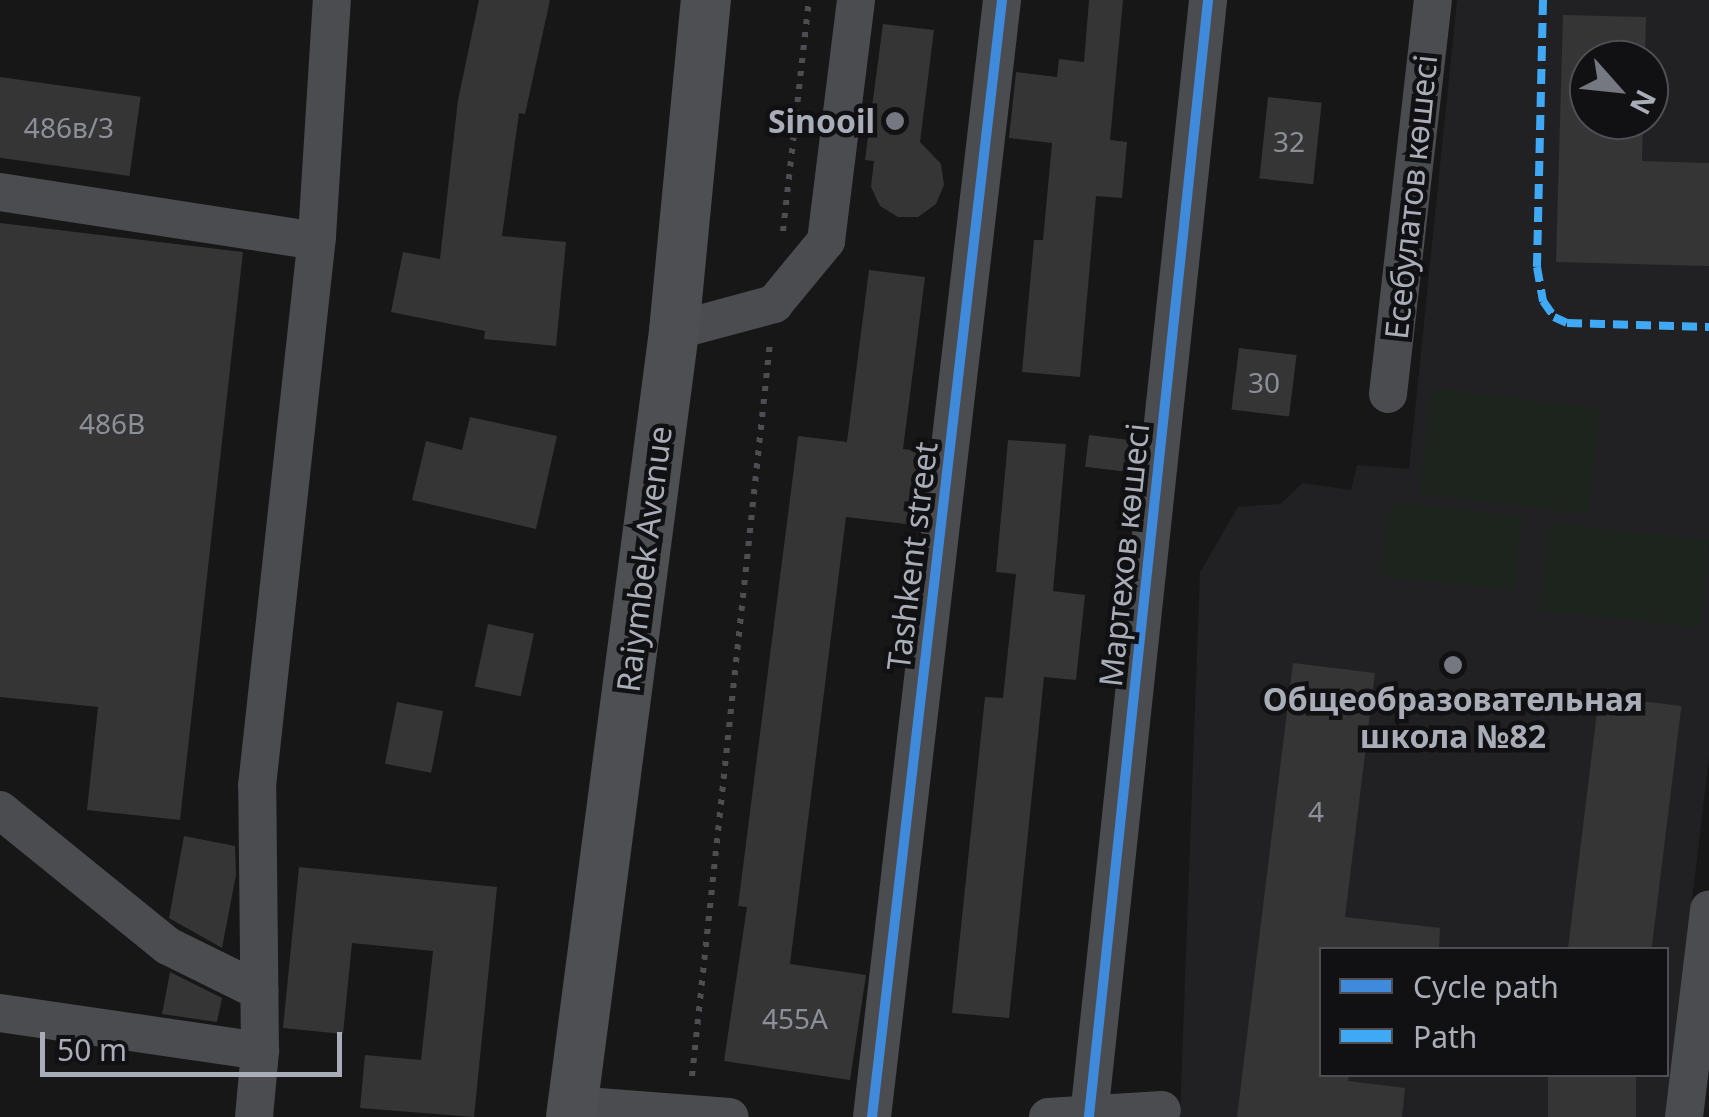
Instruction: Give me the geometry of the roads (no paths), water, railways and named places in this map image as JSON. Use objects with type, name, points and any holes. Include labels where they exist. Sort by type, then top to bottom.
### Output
[{"type":"main road","name":"Raiymbek Avenue","points":[[572,1111],[674,331],[706,0]]},
{"type":"street","points":[[254,1117],[260,1051],[257,786],[316,242],[332,0]]},
{"type":"street","points":[[674,331],[774,304],[826,241],[856,0]]},
{"type":"street","name":"Tashkent street","points":[[872,1117],[1002,0]]},
{"type":"street","name":"Мартехов көшесі","points":[[1089,1116],[1208,0]]},
{"type":"street","name":"Есебулатов көшесі","points":[[1388,394],[1433,0]]},
{"type":"street","points":[[0,192],[316,242]]},
{"type":"street","points":[[0,810],[168,946],[259,991]]},
{"type":"street","points":[[1684,1117],[1709,910]]},
{"type":"street","points":[[0,1013],[260,1051]]},
{"type":"street","points":[[1048,1117],[1162,1110]]},
{"type":"street","points":[[572,1111],[730,1117]]},
{"type":"place","name":"Sinooil","points":[[895,121]]},
{"type":"place","name":"Общеобразовательная школа №82","points":[[1453,665]]}]
